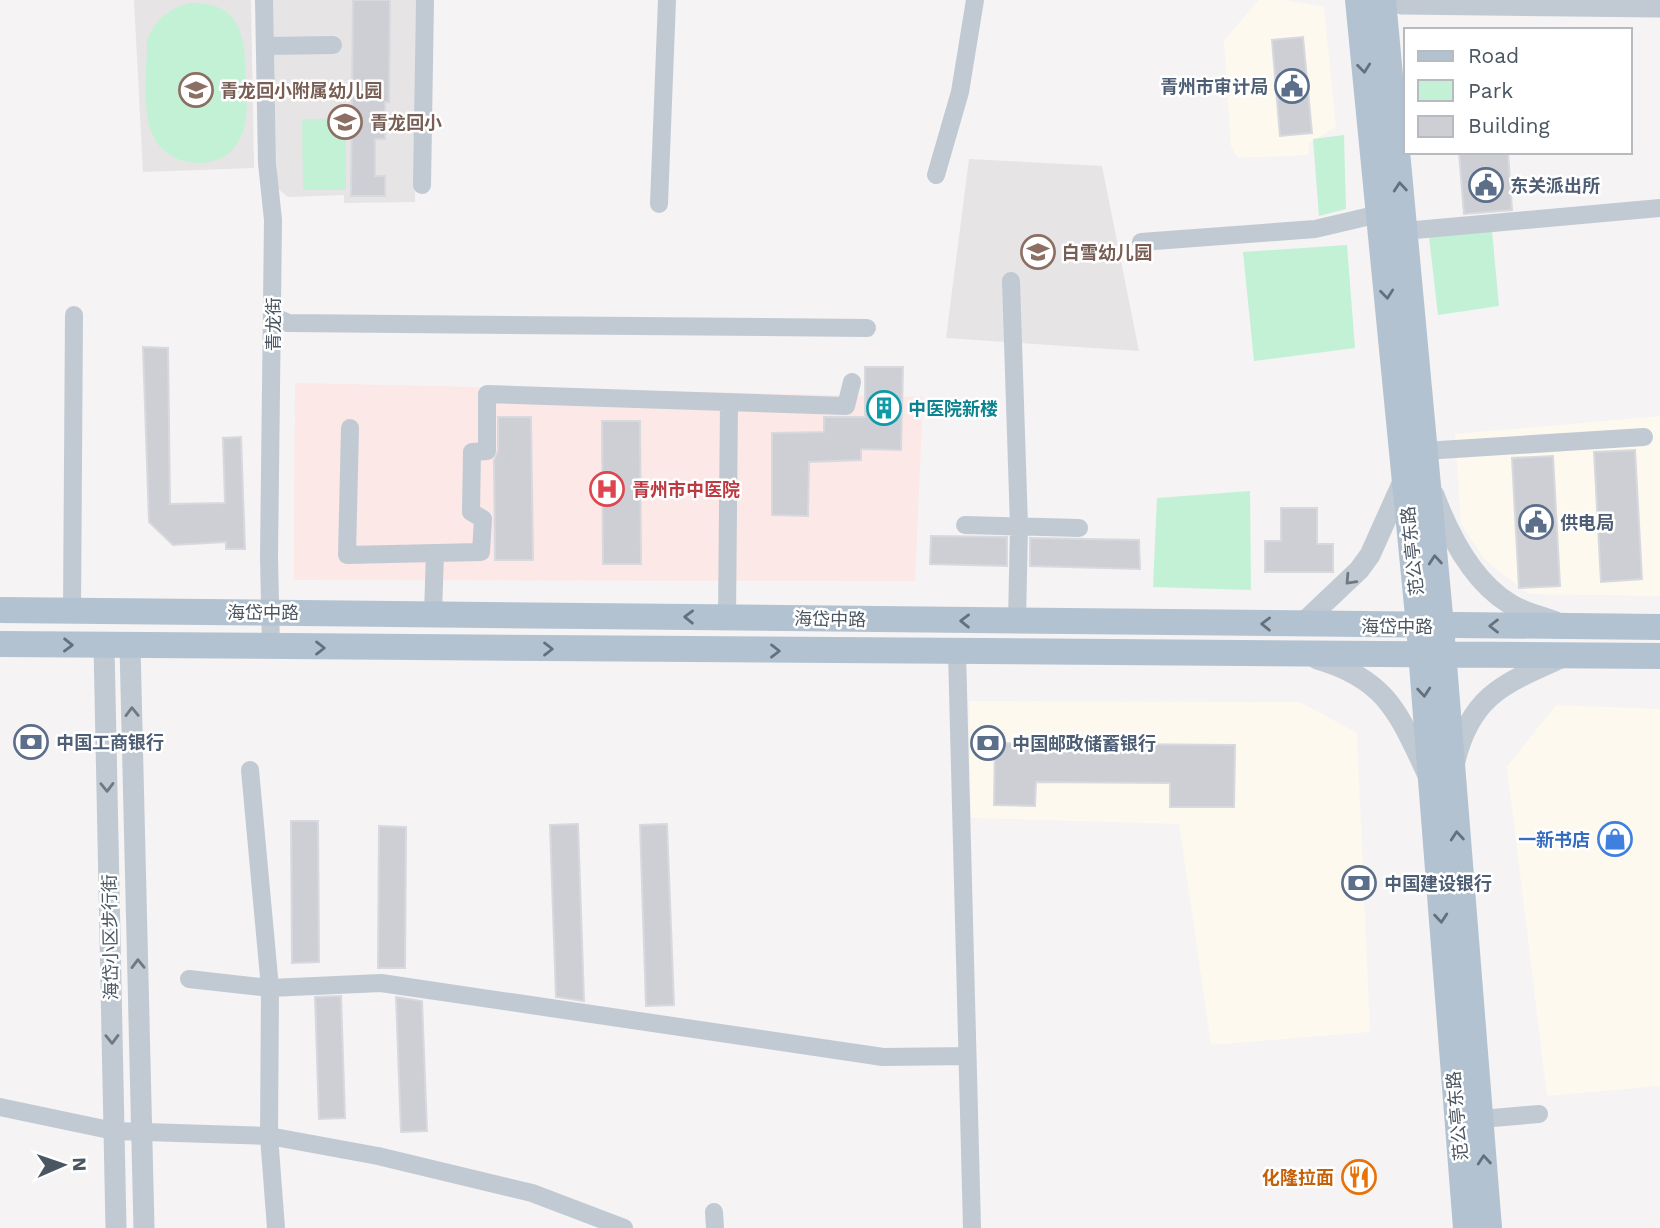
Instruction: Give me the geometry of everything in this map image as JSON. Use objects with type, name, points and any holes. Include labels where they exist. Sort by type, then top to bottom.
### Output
[{"type":"main road","name":"范公亭东路","points":[[1358,0],[1379,214],[1416,477],[1430,626],[1466,1228]]},
{"type":"main road","name":"范公亭东路","points":[[1383,0],[1424,451],[1416,477]]},
{"type":"main road","name":"海岱中路","points":[[0,610],[1660,627]]},
{"type":"main road","name":"海岱中路","points":[[0,644],[1660,656]]},
{"type":"main road","name":"范公亭东路","points":[[1441,776],[1481,1119],[1489,1228]]},
{"type":"street","name":"青龙街","points":[[264,0],[267,163],[273,220],[271,648]]},
{"type":"street","points":[[422,185],[425,0]]},
{"type":"street","points":[[659,204],[667,0]]},
{"type":"street","points":[[936,175],[960,92],[975,0]]},
{"type":"street","points":[[1394,0],[1401,4],[1660,7]]},
{"type":"street","points":[[266,46],[333,45]]},
{"type":"street","points":[[1404,231],[1660,208]]},
{"type":"street","points":[[1141,242],[1315,229],[1379,214]]},
{"type":"street","points":[[1010,281],[1019,526],[1017,622]]},
{"type":"street","points":[[72,610],[74,315]]},
{"type":"street","points":[[273,316],[288,323],[867,328]]},
{"type":"street","points":[[351,428],[348,555],[481,552],[483,519],[471,512],[472,452],[487,451],[487,394],[846,405],[852,382]]},
{"type":"street","points":[[727,618],[729,402]]},
{"type":"street","points":[[1424,451],[1644,437]]},
{"type":"street","points":[[1301,625],[1359,570],[1416,477],[1451,536],[1478,574],[1509,604],[1568,626]]},
{"type":"street","points":[[965,525],[1079,528]]},
{"type":"street","points":[[433,613],[435,553]]},
{"type":"street","name":"海岱小区步行街","points":[[116,1228],[114,1131],[117,646]]},
{"type":"street","name":"海岱小区步行街","points":[[117,646],[142,1133],[144,1228]]},
{"type":"street","points":[[957,652],[972,1228]]},
{"type":"street","points":[[1301,654],[1340,666],[1370,681],[1397,712],[1441,776],[1473,713],[1489,694],[1509,681],[1566,655]]},
{"type":"street","points":[[250,770],[270,988],[269,1136],[276,1228]]},
{"type":"street","points":[[189,979],[270,988],[381,983],[883,1057],[967,1056]]},
{"type":"street","points":[[0,1107],[114,1131],[269,1136],[378,1156],[532,1193],[624,1228]]},
{"type":"street","points":[[1481,1119],[1539,1114]]},
{"type":"shaded area","name":"青龙回小附属幼儿园","points":[[134,0],[251,0],[254,168],[143,172]]},
{"type":"shaded area","name":"青龙回小","points":[[272,0],[416,0],[415,202],[344,203],[344,195],[288,197],[277,188]]},
{"type":"shaded area","points":[[1259,0],[1284,0],[1324,7],[1336,127],[1309,143],[1308,155],[1238,158],[1231,147],[1224,40]]},
{"type":"shaded area","name":"白雪幼儿园","points":[[969,159],[1102,166],[1139,351],[946,338]]},
{"type":"shaded area","name":"青州市中医院","points":[[295,383],[923,397],[915,581],[294,580]]},
{"type":"shaded area","points":[[1660,416],[1660,596],[1529,594],[1485,560],[1461,524],[1455,434]]},
{"type":"shaded area","points":[[969,701],[1300,702],[1357,733],[1370,1032],[1211,1045],[1179,824],[971,818]]},
{"type":"shaded area","points":[[1556,705],[1660,709],[1660,1086],[1547,1096],[1507,767]]},
{"type":"green space","name":"青龙回小附属幼儿园","points":[[190,3],[208,4],[222,9],[232,17],[239,28],[245,55],[247,110],[240,140],[228,154],[218,160],[202,163],[176,158],[162,148],[153,135],[146,99],[149,35],[163,16]]},
{"type":"green space","points":[[302,119],[346,119],[346,190],[303,190]]},
{"type":"green space","points":[[1344,135],[1346,209],[1319,216],[1313,139]]},
{"type":"green space","points":[[1492,231],[1499,306],[1438,315],[1429,237]]},
{"type":"green space","points":[[1347,245],[1355,348],[1254,361],[1243,252]]},
{"type":"green space","points":[[1250,491],[1251,590],[1153,587],[1157,498]]},
{"type":"building","points":[[353,0],[390,0],[389,102],[385,102],[385,139],[375,139],[375,176],[385,176],[385,196],[351,196]]},
{"type":"building","name":"青州市审计局","points":[[1303,37],[1312,133],[1280,136],[1272,40]]},
{"type":"building","name":"东关派出所","points":[[1459,154],[1508,154],[1512,210],[1464,214]]},
{"type":"building","points":[[143,347],[168,348],[170,504],[225,503],[223,438],[241,437],[245,549],[226,549],[226,542],[173,545],[149,522]]},
{"type":"building","points":[[865,367],[903,367],[901,450],[861,449],[861,460],[809,462],[808,516],[772,515],[772,433],[824,432],[824,417],[865,417]]},
{"type":"building","points":[[498,417],[531,417],[533,560],[495,560],[494,460],[498,451]]},
{"type":"building","points":[[602,421],[640,421],[641,564],[603,564]]},
{"type":"building","points":[[1635,450],[1642,579],[1601,582],[1594,452]]},
{"type":"building","name":"供电局","points":[[1553,456],[1560,586],[1519,588],[1512,458]]},
{"type":"building","points":[[1281,508],[1317,508],[1317,544],[1333,544],[1333,572],[1265,572],[1265,541],[1281,541]]},
{"type":"building","points":[[931,536],[1007,537],[1007,566],[930,564]]},
{"type":"building","points":[[1030,538],[1139,540],[1140,569],[1030,566]]},
{"type":"building","points":[[995,743],[1235,745],[1234,807],[1170,807],[1170,783],[1036,782],[1035,806],[994,805]]},
{"type":"building","points":[[291,821],[318,821],[319,962],[292,963]]},
{"type":"building","points":[[578,824],[584,1001],[556,997],[550,825]]},
{"type":"building","points":[[667,824],[674,1005],[646,1006],[640,825]]},
{"type":"building","points":[[379,826],[406,827],[405,968],[378,968]]},
{"type":"building","points":[[341,996],[345,1118],[319,1119],[315,997]]},
{"type":"building","points":[[396,997],[422,1001],[427,1131],[401,1132]]},
{"type":"place","name":"青州市审计局","points":[[1292,86]]},
{"type":"place","name":"青龙回小附属幼儿园","points":[[196,90]]},
{"type":"place","name":"青龙回小","points":[[345,122]]},
{"type":"place","name":"东关派出所","points":[[1486,185]]},
{"type":"place","name":"白雪幼儿园","points":[[1038,252]]},
{"type":"place","name":"中医院新楼","points":[[884,408]]},
{"type":"place","name":"青州市中医院","points":[[607,489]]},
{"type":"place","name":"供电局","points":[[1536,522]]},
{"type":"place","name":"中国工商银行","points":[[31,742]]},
{"type":"place","name":"中国邮政储蓄银行","points":[[988,743]]},
{"type":"place","name":"一新书店","points":[[1615,839]]},
{"type":"place","name":"中国建设银行","points":[[1359,883]]},
{"type":"place","name":"化隆拉面","points":[[1359,1177]]}]
